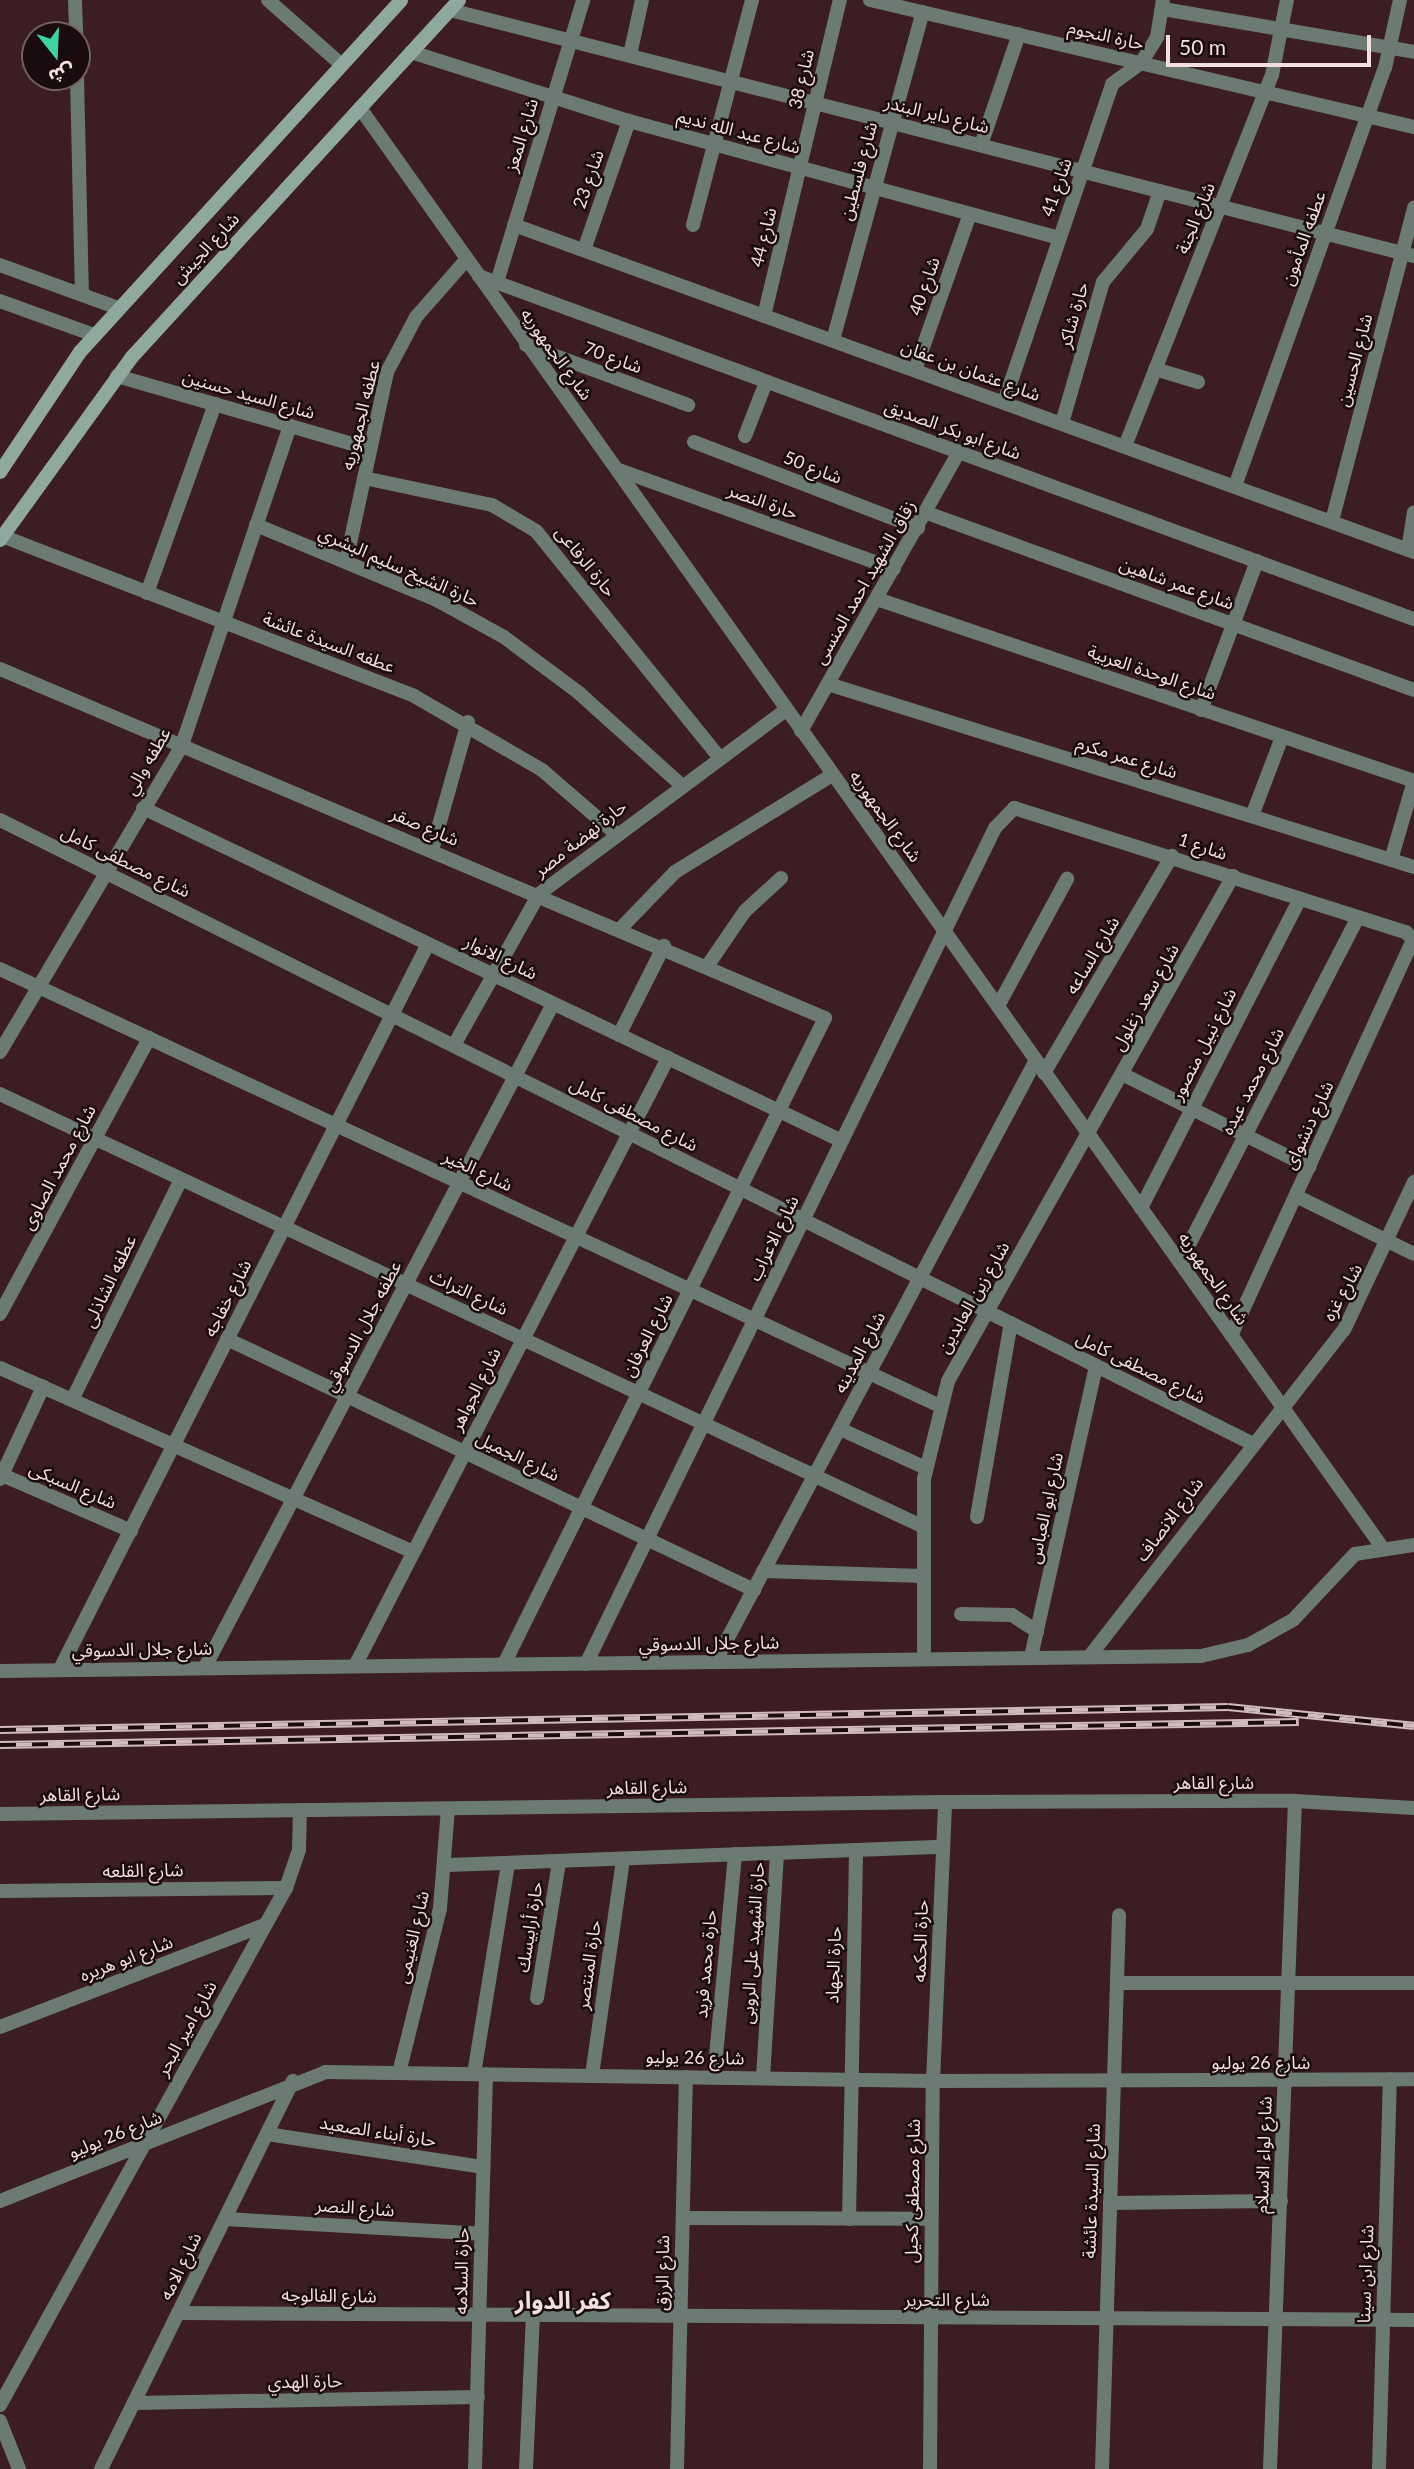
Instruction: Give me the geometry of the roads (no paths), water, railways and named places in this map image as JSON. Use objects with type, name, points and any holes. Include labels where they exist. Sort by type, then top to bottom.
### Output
[{"type":"main road","name":"شارع الجيش","points":[[0,472],[48,394],[94,335],[401,0]]},
{"type":"main road","name":"شارع الجيش","points":[[1,538],[117,376],[454,5]]},
{"type":"street","points":[[75,0],[76,21]]},
{"type":"street","points":[[268,0],[342,65]]},
{"type":"street","name":"شارع المعز","points":[[497,282],[583,0]]},
{"type":"street","points":[[630,55],[642,0]]},
{"type":"street","points":[[693,225],[752,0]]},
{"type":"street","name":"شارع 38","points":[[800,167],[840,0]]},
{"type":"street","name":"حارة النجوم","points":[[870,0],[1414,127]]},
{"type":"street","name":"شارع الجنة","points":[[1125,446],[1265,92],[1283,29],[1287,0]]},
{"type":"street","name":"عطفه المأمون","points":[[1235,486],[1368,116],[1390,48],[1400,0]]},
{"type":"street","points":[[1163,4],[1414,52]]},
{"type":"street","name":"شارع 41","points":[[1004,402],[1112,84],[1141,63],[1157,37],[1163,4]]},
{"type":"street","name":"شارع داير البندر","points":[[454,5],[571,40],[1408,255]]},
{"type":"street","name":"شارع فلسطين","points":[[833,340],[923,12]]},
{"type":"street","points":[[981,145],[1019,34]]},
{"type":"street","name":"شارع عبد الله نديم","points":[[411,52],[629,121],[1059,238]]},
{"type":"street","points":[[77,91],[82,293]]},
{"type":"street","name":"شارع الجمهوريه","points":[[360,108],[525,345],[618,470],[1381,1546]]},
{"type":"street","name":"شارع 23","points":[[584,250],[629,121]]},
{"type":"street","name":"شارع 44","points":[[764,316],[800,167]]},
{"type":"street","name":"حارة شاكر","points":[[1062,424],[1102,282],[1147,229],[1160,191]]},
{"type":"street","name":"شارع الحسين","points":[[1332,522],[1408,255],[1414,208]]},
{"type":"street","name":"شارع 40","points":[[915,370],[970,214]]},
{"type":"street","name":"شارع عثمان بن عفان","points":[[514,225],[1411,551]]},
{"type":"street","name":"عطفه الجمهوريه","points":[[346,562],[370,449],[400,344],[434,292],[467,259]]},
{"type":"street","points":[[0,265],[118,308]]},
{"type":"street","name":"شارع ابو بكر الصديق","points":[[479,276],[1414,618]]},
{"type":"street","points":[[0,301],[94,335]]},
{"type":"street","name":"شارع 70","points":[[525,345],[688,405]]},
{"type":"street","points":[[1155,369],[1198,382]]},
{"type":"street","name":"شارع السيد حسنين","points":[[117,376],[370,449]]},
{"type":"street","points":[[745,436],[766,382]]},
{"type":"street","points":[[147,593],[215,404]]},
{"type":"street","name":"عطفه والي","points":[[0,1052],[102,870],[182,745],[290,426]]},
{"type":"street","name":"شارع 50","points":[[694,442],[918,528]]},
{"type":"street","name":"زقاق الشهيد احمد المنسى","points":[[801,731],[927,513],[959,452]]},
{"type":"street","name":"حارة النصر","points":[[618,470],[894,569]]},
{"type":"street","name":"حارة الرفاعى","points":[[364,478],[492,505],[536,531],[720,758]]},
{"type":"street","points":[[1411,551],[1414,512]]},
{"type":"street","name":"شارع عمر شاهين","points":[[927,513],[1414,690]]},
{"type":"street","name":"حارة الشيخ سليم البشري","points":[[257,525],[346,562],[504,637],[579,693],[681,785]]},
{"type":"street","name":"عطفه السيدة عائشة","points":[[1,538],[223,622],[468,722],[542,769],[615,833]]},
{"type":"street","points":[[1201,709],[1257,561]]},
{"type":"street","name":"شارع الوحدة العربية","points":[[877,599],[1414,781]]},
{"type":"street","name":"شارع صقر","points":[[0,669],[821,1012],[826,1025]]},
{"type":"street","name":"شارع عمر مكرم","points":[[828,684],[1414,867]]},
{"type":"street","name":"حارة نهضة مصر","points":[[454,1045],[539,894],[615,833],[786,710]]},
{"type":"street","points":[[432,850],[468,722]]},
{"type":"street","points":[[1252,816],[1282,737]]},
{"type":"street","points":[[621,928],[675,872],[832,775]]},
{"type":"street","points":[[1391,860],[1414,781]]},
{"type":"street","name":"شارع الانوار","points":[[143,808],[842,1141]]},
{"type":"street","name":"شارع 1","points":[[995,828],[1003,815],[1024,808],[1406,932]]},
{"type":"street","name":"شارع مصطفى كامل","points":[[0,820],[1251,1443]]},
{"type":"street","name":"شارع الاعراب","points":[[586,1664],[995,828]]},
{"type":"street","name":"شارع الساعه","points":[[1044,1073],[1172,856]]},
{"type":"street","name":"شارع سعد زغلول","points":[[1090,1137],[1233,876]]},
{"type":"street","points":[[708,965],[745,911],[781,878]]},
{"type":"street","points":[[998,1006],[1067,880]]},
{"type":"street","name":"شارع نبيل منصور","points":[[1141,1208],[1300,898]]},
{"type":"street","name":"شارع محمد عبده","points":[[1180,1262],[1358,917]]},
{"type":"street","name":"شارع دنشواى","points":[[1231,1335],[1413,945],[1406,932]]},
{"type":"street","name":"شارع خفاجه","points":[[60,1670],[428,944]]},
{"type":"street","points":[[619,1035],[664,946]]},
{"type":"street","name":"شارع الخير","points":[[0,969],[940,1406]]},
{"type":"street","name":"عطفه جلال الدسوقي","points":[[205,1667],[553,1003]]},
{"type":"street","name":"شارع العرفان","points":[[504,1664],[826,1025]]},
{"type":"street","name":"شارع محمد الصاوى","points":[[0,1314],[149,1038]]},
{"type":"street","name":"شارع الجواهر","points":[[356,1664],[668,1058]]},
{"type":"street","name":"شارع المدينه","points":[[715,1662],[1036,1060]]},
{"type":"street","points":[[1124,1075],[1309,1167]]},
{"type":"street","name":"شارع التراث","points":[[0,1094],[922,1526]]},
{"type":"street","name":"شارع زين العابدين","points":[[924,1659],[922,1526],[926,1468],[940,1406],[985,1311],[1090,1137]]},
{"type":"street","name":"عطفه الشاذلى","points":[[72,1399],[181,1179]]},
{"type":"street","name":"شارع غزه","points":[[1282,1408],[1344,1330],[1414,1182]]},
{"type":"street","points":[[1296,1196],[1414,1254]]},
{"type":"street","points":[[977,1517],[1011,1324]]},
{"type":"street","name":"شارع الجميل","points":[[227,1339],[754,1590]]},
{"type":"street","name":"شارع ابو العباس","points":[[1031,1657],[1096,1366]]},
{"type":"street","points":[[0,1368],[413,1552]]},
{"type":"street","points":[[1,1476],[43,1387]]},
{"type":"street","name":"شارع الانصاف","points":[[1089,1657],[1251,1443],[1282,1408]]},
{"type":"street","points":[[840,1429],[926,1468]]},
{"type":"street","name":"شارع السبكى","points":[[1,1476],[131,1531]]},
{"type":"street","points":[[1381,1546],[1414,1545]]},
{"type":"street","name":"شارع جلال الدسوقي","points":[[0,1671],[356,1664],[586,1664],[1201,1656],[1248,1645],[1293,1620],[1355,1554],[1381,1546]]},
{"type":"street","points":[[763,1571],[923,1576]]},
{"type":"street","points":[[961,1614],[1012,1615],[1037,1631]]},
{"type":"street","name":"شارع القاهر","points":[[0,1814],[945,1802],[1295,1801],[1414,1808]]},
{"type":"street","name":"شارع لواء الاسلام","points":[[1270,2469],[1295,1801]]},
{"type":"street","name":"حارة الحكمه","points":[[933,2081],[945,1802]]},
{"type":"street","name":"شارع الغنيمى","points":[[398,2073],[446,1865],[448,1809]]},
{"type":"street","name":"شارع امير البحر","points":[[0,2404],[286,1888],[299,1850],[300,1810]]},
{"type":"street","points":[[446,1865],[943,1847]]},
{"type":"street","name":"حارة الجهاد","points":[[849,2219],[849,2080],[856,1851]]},
{"type":"street","name":"حارة الشهيد على الروبى","points":[[763,2077],[777,1853]]},
{"type":"street","name":"حارة محمد فريد","points":[[714,2077],[735,1854]]},
{"type":"street","name":"حارة المنتصر","points":[[592,2076],[623,1859]]},
{"type":"street","name":"حارة أرابيسك","points":[[537,1998],[559,1862]]},
{"type":"street","name":"حارة السلامه","points":[[475,2469],[483,2167],[480,2074],[508,1863]]},
{"type":"street","name":"شارع القلعه","points":[[0,1891],[286,1888]]},
{"type":"street","name":"شارع السيدة عائشة","points":[[1102,2469],[1119,1915]]},
{"type":"street","name":"شارع ابو هريره","points":[[0,2027],[265,1925]]},
{"type":"street","points":[[1117,1983],[1414,1983]]},
{"type":"street","name":"شارع 26 يوليو","points":[[0,2201],[293,2081],[325,2072],[933,2081],[1414,2079]]},
{"type":"street","name":"شارع الرزق","points":[[677,2469],[686,2077]]},
{"type":"street","name":"شارع ابن سينا","points":[[1379,2469],[1390,2079]]},
{"type":"street","name":"شارع الامه","points":[[101,2469],[293,2081]]},
{"type":"street","name":"شارع مصطفى كحيل","points":[[930,2469],[933,2081]]},
{"type":"street","name":"حارة أبناء الصعيد","points":[[267,2134],[483,2167]]},
{"type":"street","points":[[1110,2203],[1281,2200]]},
{"type":"street","name":"شارع النصر","points":[[225,2218],[482,2235]]},
{"type":"street","points":[[682,2218],[930,2220]]},
{"type":"street","name":"شارع الفالوجه","points":[[178,2313],[480,2316]]},
{"type":"street","name":"شارع التحرير","points":[[480,2316],[1414,2320]]},
{"type":"street","points":[[526,2469],[533,2316]]},
{"type":"street","name":"حارة الهدي","points":[[134,2403],[478,2397]]},
{"type":"street","points":[[0,2421],[19,2469]]},
{"type":"railway","points":[[0,1730],[1228,1707],[1414,1726]]},
{"type":"railway","points":[[0,1745],[1299,1722]]},
{"type":"district","name":"كفر الدوار","points":[[563,2300]]}]
